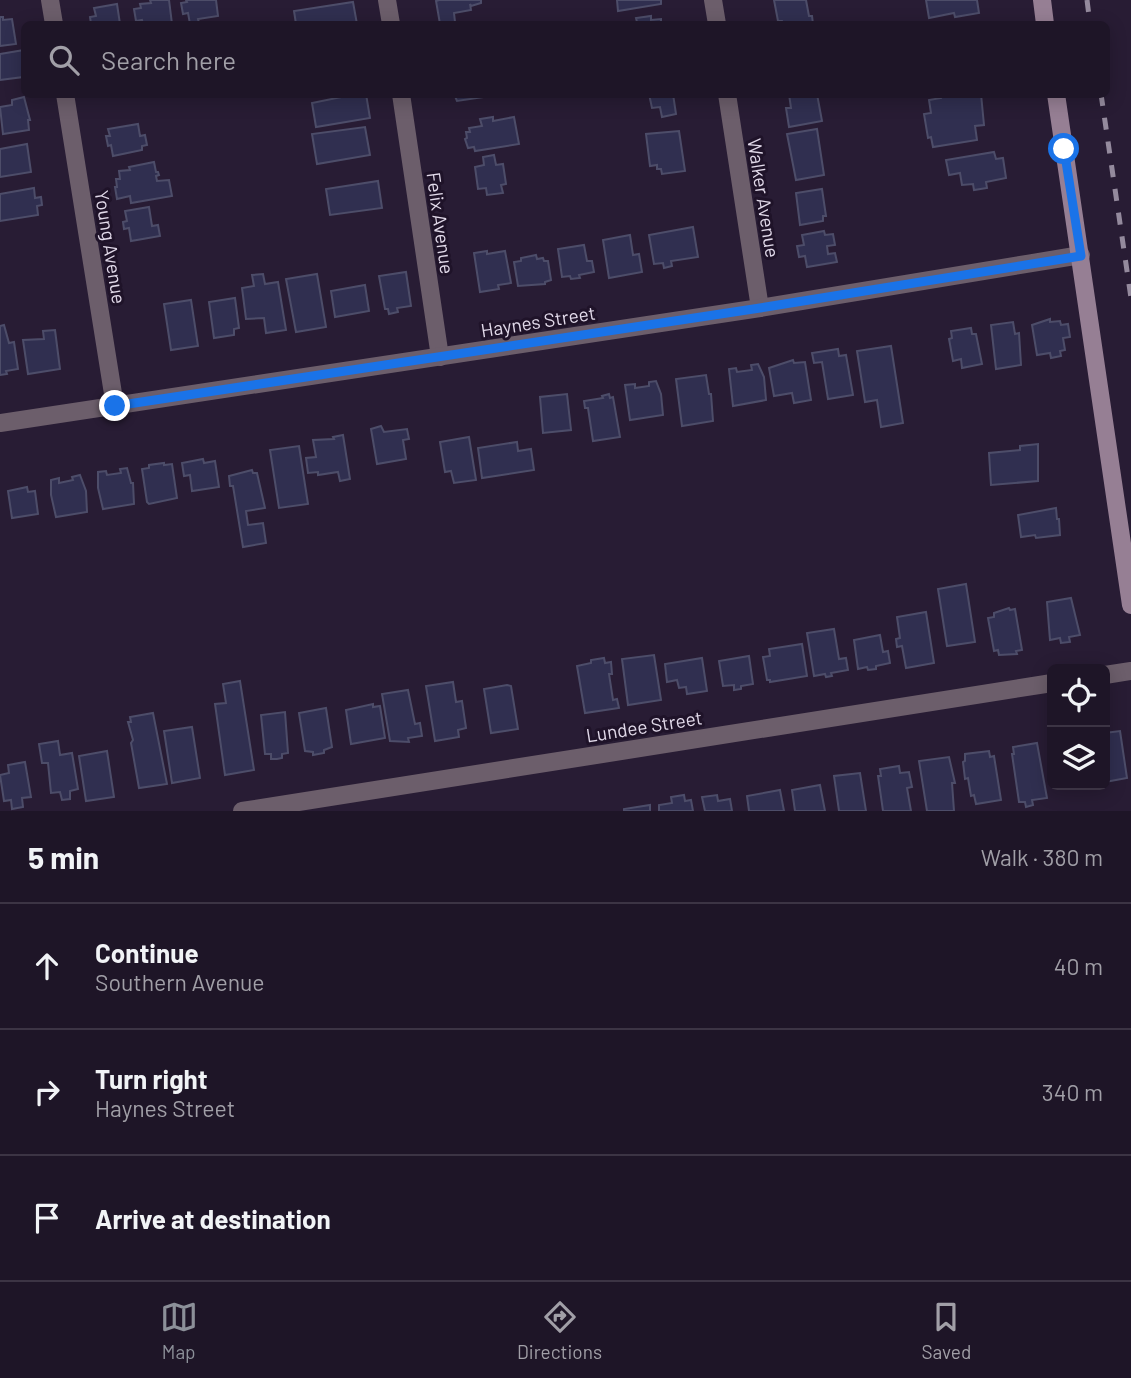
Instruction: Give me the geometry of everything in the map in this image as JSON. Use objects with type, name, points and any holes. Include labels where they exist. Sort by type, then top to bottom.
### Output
[{"type":"main road","points":[[1042,0],[1045,21]]},
{"type":"main road","points":[[1057,98],[1131,605]]},
{"type":"street","points":[[50,0],[54,21]]},
{"type":"street","points":[[387,0],[390,21]]},
{"type":"street","points":[[713,0],[716,21]]},
{"type":"street","name":"Young Avenue","points":[[66,98],[115,406]]},
{"type":"street","name":"Felix Avenue","points":[[402,98],[440,357]]},
{"type":"street","name":"Walker Avenue","points":[[728,98],[760,308]]},
{"type":"street","name":"Haynes Street","points":[[0,423],[760,308],[1081,256]]},
{"type":"street","points":[[1110,674],[1131,671]]},
{"type":"street","name":"Lundee Street","points":[[242,811],[1047,684]]},
{"type":"building","points":[[150,0],[169,0],[172,21],[136,21],[134,9],[141,8],[140,4],[151,3]]},
{"type":"building","points":[[186,0],[216,0],[218,16],[189,21],[188,13],[183,14],[181,3],[187,2]]},
{"type":"building","points":[[481,0],[481,3],[470,4],[471,10],[454,13],[455,21],[439,21],[436,1]]},
{"type":"building","points":[[617,0],[661,0],[661,4],[618,11]]},
{"type":"building","points":[[774,0],[806,0],[813,21],[778,21]]},
{"type":"building","points":[[926,0],[977,0],[979,13],[955,17],[954,13],[929,18]]},
{"type":"building","points":[[353,2],[356,21],[296,21],[294,11]]},
{"type":"building","points":[[117,4],[120,21],[91,21],[90,17],[96,16],[94,8]]},
{"type":"building","points":[[651,16],[651,20],[661,21],[637,21],[636,18]]},
{"type":"building","points":[[0,17],[3,17],[3,20],[12,19],[16,44],[0,46]]},
{"type":"building","points":[[21,50],[21,77],[0,80],[0,54]]},
{"type":"building","points":[[24,98],[30,120],[29,130],[3,134],[0,107],[12,105],[12,100]]},
{"type":"building","points":[[336,98],[367,98],[370,118],[316,127],[312,103]]},
{"type":"building","points":[[456,98],[478,98],[457,101]]},
{"type":"building","points":[[650,98],[674,98],[676,114],[662,117],[660,107],[652,108]]},
{"type":"building","points":[[790,98],[818,98],[822,121],[789,127],[786,108],[791,108]]},
{"type":"building","points":[[981,98],[984,125],[975,126],[977,140],[933,147],[931,137],[928,138],[924,114],[931,113],[929,100]]},
{"type":"building","points":[[493,117],[493,121],[514,117],[519,144],[475,151],[474,147],[468,148],[465,139],[466,132],[470,132],[469,128],[482,126],[480,119]]},
{"type":"building","points":[[138,124],[140,136],[145,135],[147,145],[142,146],[142,150],[113,156],[106,136],[110,136],[108,129]]},
{"type":"building","points":[[365,127],[370,155],[317,164],[312,134]]},
{"type":"building","points":[[817,129],[824,175],[796,180],[787,134]]},
{"type":"building","points":[[679,131],[685,171],[662,174],[657,165],[650,166],[646,134]]},
{"type":"building","points":[[27,144],[31,172],[0,177],[0,149]]},
{"type":"building","points":[[994,152],[996,159],[1003,158],[1006,178],[986,182],[987,188],[974,190],[973,184],[962,185],[960,173],[949,175],[946,160]]},
{"type":"building","points":[[494,155],[496,165],[503,164],[506,184],[501,185],[503,193],[487,195],[486,188],[478,189],[475,167],[484,165],[483,157]]},
{"type":"building","points":[[154,162],[159,175],[156,176],[157,181],[169,180],[172,196],[131,203],[130,196],[117,199],[115,187],[116,179],[120,179],[119,171]]},
{"type":"building","points":[[378,181],[382,208],[330,215],[326,189]]},
{"type":"building","points":[[34,188],[35,198],[41,197],[42,205],[37,206],[38,215],[0,221],[0,194]]},
{"type":"building","points":[[822,189],[826,216],[823,216],[823,221],[800,225],[796,193]]},
{"type":"building","points":[[149,207],[152,226],[158,225],[160,236],[131,241],[129,228],[124,229],[123,222],[127,221],[125,211]]},
{"type":"building","points":[[693,227],[698,257],[671,261],[672,266],[664,268],[663,263],[654,264],[649,235]]},
{"type":"building","points":[[824,231],[825,235],[833,234],[835,245],[827,246],[828,254],[835,253],[837,262],[807,267],[805,256],[799,257],[797,246],[804,245],[802,235]]},
{"type":"building","points":[[630,235],[633,255],[639,254],[642,272],[609,278],[603,240]]},
{"type":"building","points":[[584,245],[587,261],[592,261],[594,272],[579,275],[580,278],[562,277],[558,249]]},
{"type":"building","points":[[487,251],[487,254],[505,251],[511,283],[498,285],[499,289],[480,292],[474,253]]},
{"type":"building","points":[[536,255],[537,259],[548,261],[551,280],[545,284],[518,286],[514,262]]},
{"type":"building","points":[[406,272],[411,306],[397,308],[398,312],[389,314],[388,309],[385,309],[379,276]]},
{"type":"building","points":[[263,274],[265,284],[278,282],[286,330],[266,333],[264,318],[246,319],[242,288],[254,286],[252,275]]},
{"type":"building","points":[[317,274],[326,327],[296,332],[286,279]]},
{"type":"building","points":[[365,285],[369,311],[335,317],[331,291]]},
{"type":"building","points":[[235,298],[239,328],[234,329],[234,335],[214,338],[209,302]]},
{"type":"building","points":[[191,300],[198,346],[171,350],[164,304]]},
{"type":"building","points":[[1050,319],[1050,322],[1068,324],[1070,337],[1063,338],[1065,350],[1060,351],[1061,356],[1051,358],[1050,353],[1037,355],[1032,325]]},
{"type":"building","points":[[1013,322],[1015,334],[1019,333],[1021,365],[996,369],[991,325]]},
{"type":"building","points":[[4,325],[9,343],[14,342],[18,369],[0,375],[0,326]]},
{"type":"building","points":[[971,328],[972,334],[976,334],[982,364],[962,368],[961,359],[953,361],[949,339],[952,338],[951,331]]},
{"type":"building","points":[[55,330],[60,369],[28,374],[23,340],[44,339],[43,331]]},
{"type":"building","points":[[891,346],[903,423],[881,427],[877,400],[865,402],[857,351]]},
{"type":"building","points":[[838,349],[839,356],[846,355],[853,395],[828,399],[822,362],[814,363],[812,353]]},
{"type":"building","points":[[793,360],[794,363],[805,362],[811,400],[794,403],[792,393],[774,396],[769,368]]},
{"type":"building","points":[[758,364],[764,377],[766,400],[733,406],[729,369],[736,368],[737,372],[752,370],[751,365]]},
{"type":"building","points":[[706,375],[713,421],[682,426],[676,379]]},
{"type":"building","points":[[656,381],[661,394],[663,415],[630,420],[625,385],[635,384],[635,388],[649,386],[649,382]]},
{"type":"building","points":[[567,394],[571,430],[543,433],[540,397]]},
{"type":"building","points":[[609,394],[610,398],[613,397],[620,437],[593,441],[588,408],[585,408],[584,401],[603,398],[602,396]]},
{"type":"building","points":[[381,426],[384,432],[407,429],[409,439],[403,440],[406,459],[377,464],[371,429]]},
{"type":"building","points":[[343,435],[350,479],[340,481],[338,472],[318,475],[318,472],[308,473],[306,458],[316,457],[313,440],[334,439],[333,437]]},
{"type":"building","points":[[469,437],[476,480],[454,483],[451,471],[445,472],[440,442]]},
{"type":"building","points":[[517,442],[518,451],[531,449],[534,470],[482,478],[478,448]]},
{"type":"building","points":[[1038,444],[1038,481],[991,485],[989,453],[1020,450],[1020,446]]},
{"type":"building","points":[[299,446],[308,504],[279,508],[270,450]]},
{"type":"building","points":[[203,459],[204,463],[215,461],[219,487],[192,491],[190,475],[184,476],[182,463]]},
{"type":"building","points":[[164,463],[172,464],[177,498],[149,504],[142,469]]},
{"type":"building","points":[[127,468],[133,483],[134,504],[103,509],[98,488],[98,472],[106,471],[107,475],[121,473],[120,469]]},
{"type":"building","points":[[252,470],[257,473],[265,508],[246,511],[248,525],[263,523],[266,543],[243,547],[229,476]]},
{"type":"building","points":[[80,475],[86,491],[87,512],[56,517],[51,480],[59,478],[59,483],[73,480],[72,477]]},
{"type":"building","points":[[27,487],[28,492],[35,491],[38,514],[12,518],[8,491]]},
{"type":"building","points":[[1056,508],[1060,535],[1021,537],[1018,515]]},
{"type":"building","points":[[966,584],[975,642],[947,646],[938,589]]},
{"type":"building","points":[[1071,598],[1080,635],[1069,637],[1070,642],[1061,643],[1060,638],[1050,640],[1047,602]]},
{"type":"building","points":[[1009,608],[1015,609],[1022,650],[1016,651],[1017,654],[999,655],[998,650],[994,651],[988,618]]},
{"type":"building","points":[[926,612],[934,663],[906,668],[902,646],[897,647],[896,639],[900,638],[897,617]]},
{"type":"building","points":[[834,629],[839,659],[846,658],[848,670],[831,673],[832,676],[814,676],[807,633]]},
{"type":"building","points":[[880,635],[883,652],[888,651],[890,663],[876,666],[876,669],[858,669],[854,640]]},
{"type":"building","points":[[802,644],[807,676],[770,682],[767,680],[763,657],[770,656],[769,649]]},
{"type":"building","points":[[654,655],[661,700],[628,705],[622,659]]},
{"type":"building","points":[[749,656],[753,684],[734,690],[734,685],[723,686],[719,661]]},
{"type":"building","points":[[604,658],[605,663],[611,662],[612,674],[609,674],[613,700],[617,699],[619,708],[585,713],[577,666]]},
{"type":"building","points":[[702,658],[707,691],[687,694],[686,687],[679,688],[677,680],[667,682],[665,664]]},
{"type":"building","points":[[240,681],[254,770],[225,775],[215,704],[226,703],[223,684]]},
{"type":"building","points":[[453,682],[456,702],[462,701],[466,728],[458,730],[459,737],[435,741],[426,686]]},
{"type":"building","points":[[511,686],[518,729],[491,733],[484,689]]},
{"type":"building","points":[[408,690],[415,724],[420,723],[422,736],[408,738],[409,742],[390,741],[382,694]]},
{"type":"building","points":[[373,704],[373,707],[380,706],[385,738],[351,744],[346,710]]},
{"type":"building","points":[[326,708],[332,747],[324,750],[324,753],[313,755],[313,752],[305,751],[299,713]]},
{"type":"building","points":[[285,712],[288,753],[282,754],[282,758],[271,759],[271,754],[265,754],[261,715]]},
{"type":"building","points":[[153,713],[167,784],[139,788],[128,722],[131,722],[130,717]]},
{"type":"building","points":[[192,727],[200,778],[172,783],[164,731]]},
{"type":"building","points":[[1120,731],[1127,778],[1110,781],[1110,732]]},
{"type":"building","points":[[58,741],[60,755],[72,753],[78,789],[70,791],[70,799],[62,800],[60,792],[51,793],[48,763],[42,763],[39,744]]},
{"type":"building","points":[[1037,743],[1047,798],[1032,800],[1033,805],[1026,807],[1025,802],[1019,802],[1013,747]]},
{"type":"building","points":[[107,751],[114,797],[86,801],[79,756]]},
{"type":"building","points":[[989,751],[990,757],[994,756],[1001,800],[976,804],[974,795],[971,796],[968,778],[965,779],[963,762],[965,754]]},
{"type":"building","points":[[949,757],[955,783],[952,783],[954,811],[927,811],[919,761]]},
{"type":"building","points":[[25,762],[31,797],[22,798],[23,807],[12,809],[11,800],[4,801],[0,775],[9,773],[8,765]]},
{"type":"building","points":[[899,766],[900,773],[909,772],[912,787],[907,788],[911,811],[883,811],[878,776],[881,776],[880,769]]},
{"type":"building","points":[[860,773],[866,811],[839,811],[834,776]]},
{"type":"building","points":[[820,785],[825,811],[795,811],[792,790]]},
{"type":"building","points":[[780,790],[784,811],[749,811],[747,796]]},
{"type":"building","points":[[684,795],[685,801],[691,800],[693,811],[659,811],[659,805],[672,803],[671,797]]},
{"type":"building","points":[[717,795],[718,801],[730,799],[732,811],[705,811],[702,797]]},
{"type":"building","points":[[650,805],[650,811],[624,811],[624,809]]},
{"type":"railway","points":[[1087,0],[1090,21]]},
{"type":"railway","points":[[1102,98],[1131,298]]},
{"type":"route","points":[[115,406],[760,308],[1081,256],[1064,149]]}]
